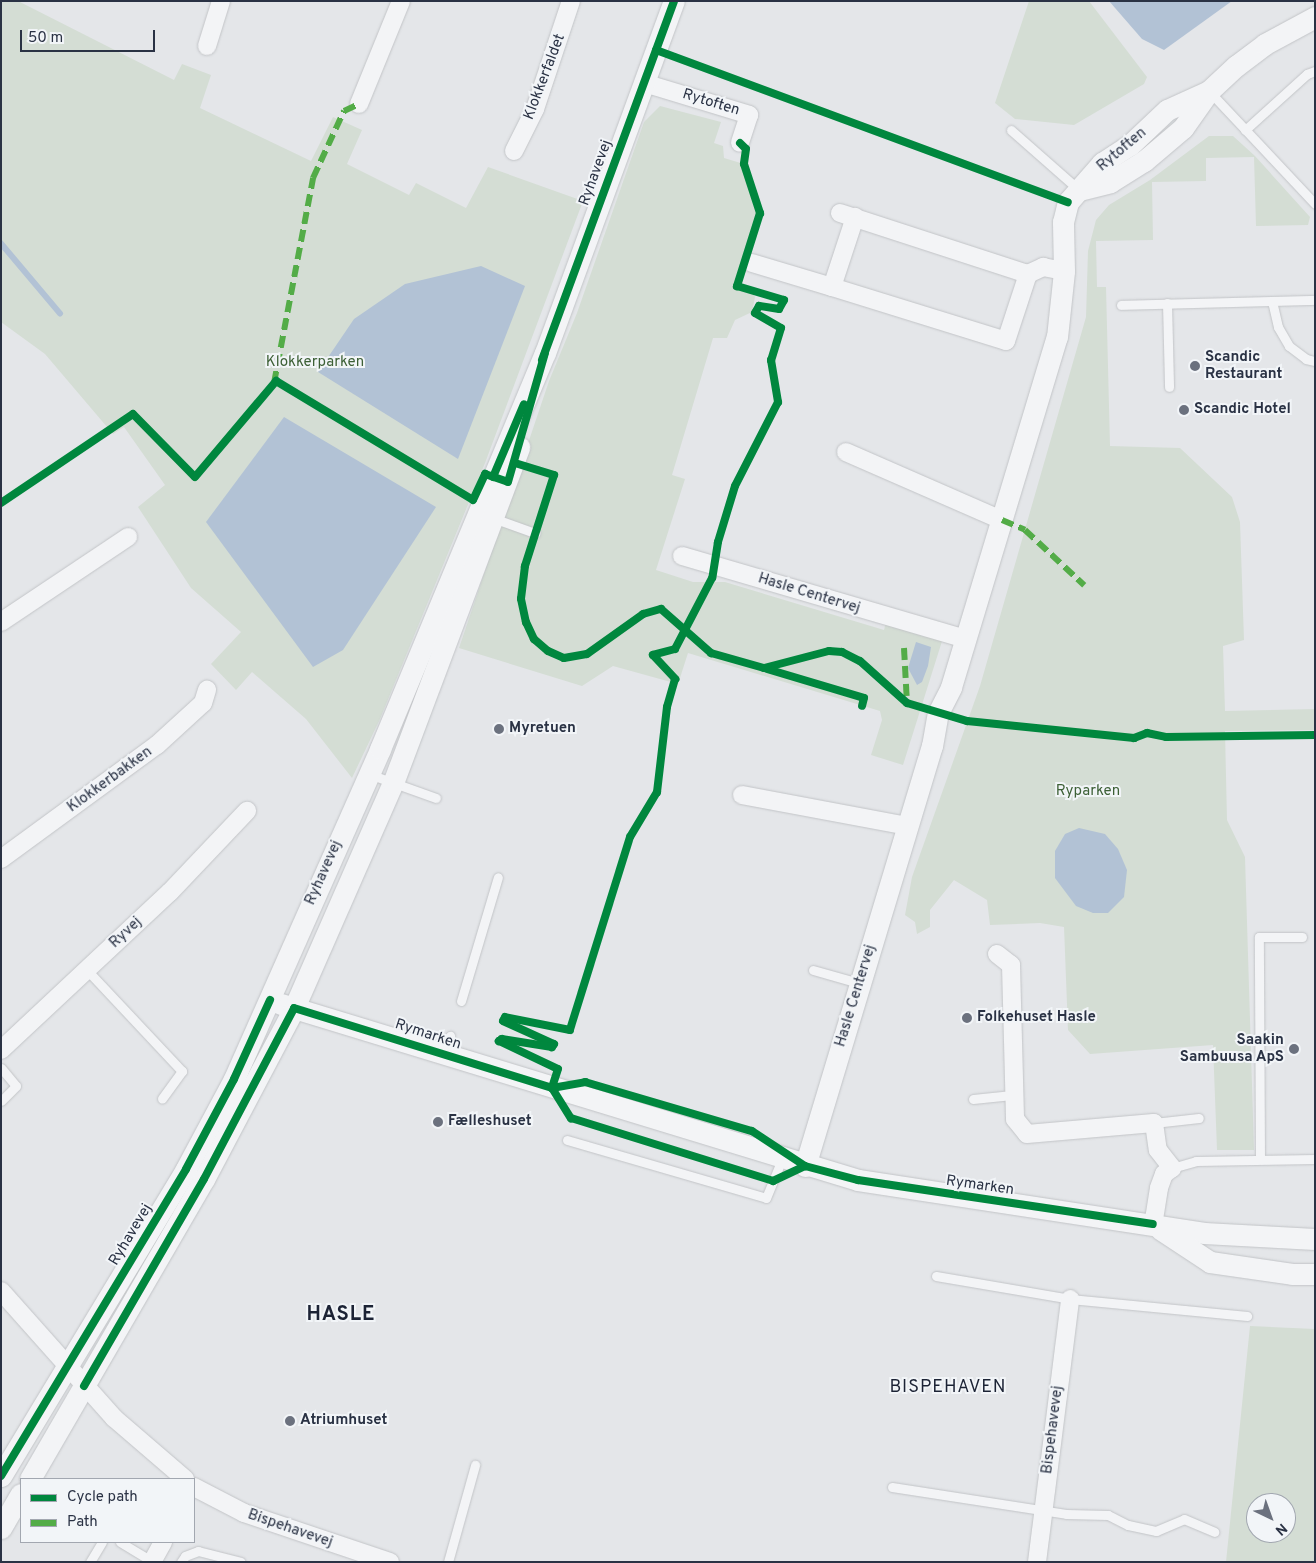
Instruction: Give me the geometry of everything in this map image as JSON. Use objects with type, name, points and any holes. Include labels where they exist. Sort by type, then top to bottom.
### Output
[{"type":"street","points":[[207,46],[221,1]]},
{"type":"street","points":[[359,104],[401,1]]},
{"type":"street","name":"Klokkerfaldet","points":[[514,151],[535,109],[571,1]]},
{"type":"street","name":"Ryhavevej","points":[[1,1476],[186,1169],[234,1079],[369,774],[545,354],[674,1]]},
{"type":"street","name":"Rytoften","points":[[1079,190],[1110,182],[1144,161],[1183,128],[1209,91],[1265,44],[1315,17]]},
{"type":"street","name":"Rytoften","points":[[644,83],[749,114],[740,143]]},
{"type":"street","name":"Hasle Centervej","points":[[805,1166],[932,746],[938,713],[951,687],[1057,338],[1064,270],[1063,222],[1068,202],[1079,190]]},
{"type":"street","points":[[832,287],[847,215],[1028,274],[1043,267],[1064,270]]},
{"type":"street","points":[[752,263],[1006,341],[1028,274]]},
{"type":"street","name":"Ryhavevej","points":[[31,1478],[204,1179],[294,1008],[393,783],[515,463],[545,354]]},
{"type":"street","points":[[846,452],[1002,520]]},
{"type":"street","points":[[1,622],[128,537]]},
{"type":"street","name":"Hasle Centervej","points":[[682,556],[966,639]]},
{"type":"street","name":"Klokkerbakken","points":[[1,859],[157,745],[203,704],[207,690]]},
{"type":"street","points":[[742,795],[908,826]]},
{"type":"street","name":"Ryvej","points":[[1,1050],[170,892],[247,811]]},
{"type":"street","points":[[996,954],[1011,965],[1012,1095],[1015,1119],[1027,1134],[1154,1123],[1158,1150],[1172,1168],[1164,1174],[1159,1188],[1153,1224]]},
{"type":"street","name":"Rymarken","points":[[270,1000],[294,1008],[448,1046],[805,1166],[912,1190],[1204,1233],[1315,1239]]},
{"type":"street","name":"Rymarken","points":[[1153,1224],[1210,1262],[1292,1274],[1315,1274]]},
{"type":"street","points":[[1,1291],[114,1418],[184,1478]]},
{"type":"street","name":"Bispehavevej","points":[[1037,1562],[1070,1299]]},
{"type":"street","name":"Bispehavevej","points":[[195,1488],[244,1513],[390,1562]]},
{"type":"street","points":[[3,1521],[20,1496]]},
{"type":"street","points":[[152,1562],[162,1543]]},
{"type":"lane","points":[[1245,130],[1311,73]]},
{"type":"lane","points":[[1209,91],[1315,204]]},
{"type":"lane","points":[[1011,130],[1079,190]]},
{"type":"lane","points":[[1122,305],[1315,300]]},
{"type":"lane","points":[[1272,301],[1278,327],[1288,346],[1306,359],[1315,362]]},
{"type":"lane","points":[[1167,304],[1169,387]]},
{"type":"lane","points":[[494,518],[535,532]]},
{"type":"lane","points":[[369,774],[436,798]]},
{"type":"lane","points":[[461,1001],[498,877]]},
{"type":"lane","points":[[1260,1159],[1259,937],[1302,937]]},
{"type":"lane","points":[[87,970],[182,1071],[162,1099]]},
{"type":"lane","points":[[813,970],[859,983]]},
{"type":"lane","points":[[1,1068],[16,1086],[1,1101]]},
{"type":"lane","points":[[973,1099],[1012,1095]]},
{"type":"lane","points":[[1154,1123],[1199,1118]]},
{"type":"lane","points":[[567,1140],[766,1198],[782,1158]]},
{"type":"lane","points":[[1172,1168],[1196,1161],[1315,1159]]},
{"type":"lane","points":[[936,1276],[1070,1299],[1247,1316]]},
{"type":"lane","points":[[448,1562],[475,1465]]},
{"type":"lane","points":[[892,1487],[1043,1510],[1108,1515],[1128,1525],[1156,1530],[1184,1519],[1214,1532]]},
{"type":"lane","points":[[90,1562],[101,1543]]},
{"type":"lane","points":[[122,1543],[152,1562]]},
{"type":"lane","points":[[181,1562],[185,1556],[198,1551],[241,1562]]},
{"type":"green space","name":"Klokkerparken","points":[[1,1],[18,1],[174,80],[182,64],[211,75],[200,108],[311,161],[333,117],[362,130],[347,164],[409,195],[416,183],[466,208],[488,167],[583,201],[485,463],[380,719],[352,778],[306,719],[252,672],[236,690],[211,664],[241,632],[191,588],[138,507],[165,485],[124,427],[113,434],[45,354],[1,322]]},
{"type":"green space","points":[[1029,1],[1089,1],[1147,77],[1144,84],[1074,125],[1015,119],[995,103]]},
{"type":"green space","points":[[660,106],[721,122],[714,143],[723,146],[724,158],[744,164],[760,213],[737,285],[751,290],[755,297],[752,312],[735,320],[727,338],[713,338],[672,475],[685,479],[656,570],[693,582],[725,582],[884,630],[886,622],[943,638],[903,765],[871,755],[882,720],[880,711],[688,653],[678,684],[613,666],[582,686],[459,648],[549,381],[577,313],[644,122]]},
{"type":"green space","name":"Ryparken","points":[[1209,136],[1233,136],[1255,156],[1310,217],[1308,225],[1256,226],[1254,157],[1206,158],[1206,181],[1152,182],[1153,240],[1096,241],[1097,287],[1106,287],[1110,446],[1180,448],[1232,497],[1240,522],[1244,640],[1223,646],[1225,711],[1315,709],[1315,730],[1225,731],[1227,820],[1245,857],[1254,1150],[1217,1150],[1213,1045],[1090,1054],[1068,1030],[1064,927],[1040,923],[990,925],[987,900],[954,880],[930,910],[930,927],[917,934],[915,922],[905,915],[912,877],[980,686],[1086,317],[1088,251],[1096,220],[1109,205],[1150,180]]},
{"type":"green space","points":[[1250,1326],[1315,1329],[1315,1562],[1226,1562]]},
{"type":"water","points":[[1109,1],[1232,1],[1164,50],[1142,39]]},
{"type":"water","points":[[481,266],[525,286],[458,459],[318,372],[354,319],[405,284]]},
{"type":"water","points":[[284,417],[436,507],[343,650],[313,667],[206,522]]},
{"type":"water","points":[[916,642],[931,647],[928,666],[922,682],[917,685],[908,668]]},
{"type":"water","points":[[1079,828],[1105,834],[1118,849],[1127,870],[1124,897],[1108,913],[1093,913],[1076,906],[1055,878],[1055,851],[1065,834]]},
{"type":"waterway","points":[[1,243],[60,313]]},
{"type":"marked path","points":[[274,383],[313,178],[344,111],[359,104]]},
{"type":"marked path","points":[[1002,520],[1025,530],[1084,585]]},
{"type":"marked path","points":[[904,648],[907,703]]},
{"type":"cycle path","points":[[542,360],[674,1]]},
{"type":"cycle path","points":[[656,50],[1068,202]]},
{"type":"cycle path","points":[[740,143],[746,149],[744,164],[760,213],[737,286],[784,300],[779,309],[759,306],[755,313],[781,328],[771,360],[778,402],[735,486],[718,542],[712,578],[675,649],[653,655],[675,679],[667,707],[657,792],[630,837],[570,1030],[505,1017],[503,1021],[554,1044],[552,1047],[502,1039],[499,1041],[558,1069],[552,1088],[571,1118],[773,1181],[805,1166]]},
{"type":"cycle path","points":[[1,503],[133,414],[195,477],[276,381],[473,500],[485,474],[508,482],[545,353]]},
{"type":"cycle path","points":[[493,477],[524,404]]},
{"type":"cycle path","points":[[515,463],[554,475],[525,566],[521,599],[526,622],[534,639],[548,651],[564,658],[587,654],[643,614],[661,609],[711,653],[764,668],[829,651],[842,652],[860,661],[907,703],[967,721],[1134,738],[1147,733],[1166,737],[1315,735]]},
{"type":"cycle path","points":[[767,669],[864,698],[862,706]]},
{"type":"cycle path","points":[[1,1476],[186,1169],[234,1079],[270,1000]]},
{"type":"cycle path","points":[[84,1386],[204,1179],[294,1008],[552,1088],[585,1082],[752,1131],[805,1166],[858,1180],[1153,1224]]},
{"type":"place","name":"Scandic Restaurant","points":[[1195,366]]},
{"type":"place","name":"Scandic Hotel","points":[[1184,410]]},
{"type":"place","name":"Myretuen","points":[[499,729]]},
{"type":"place","name":"Folkehuset Hasle","points":[[967,1018]]},
{"type":"place","name":"Saakin Sambuusa ApS","points":[[1294,1049]]},
{"type":"place","name":"Fælleshuset","points":[[438,1122]]},
{"type":"place","name":"Atriumhuset","points":[[290,1421]]},
{"type":"district","name":"HASLE","points":[[341,1315]]},
{"type":"district","name":"BISPEHAVEN","points":[[948,1388]]}]
